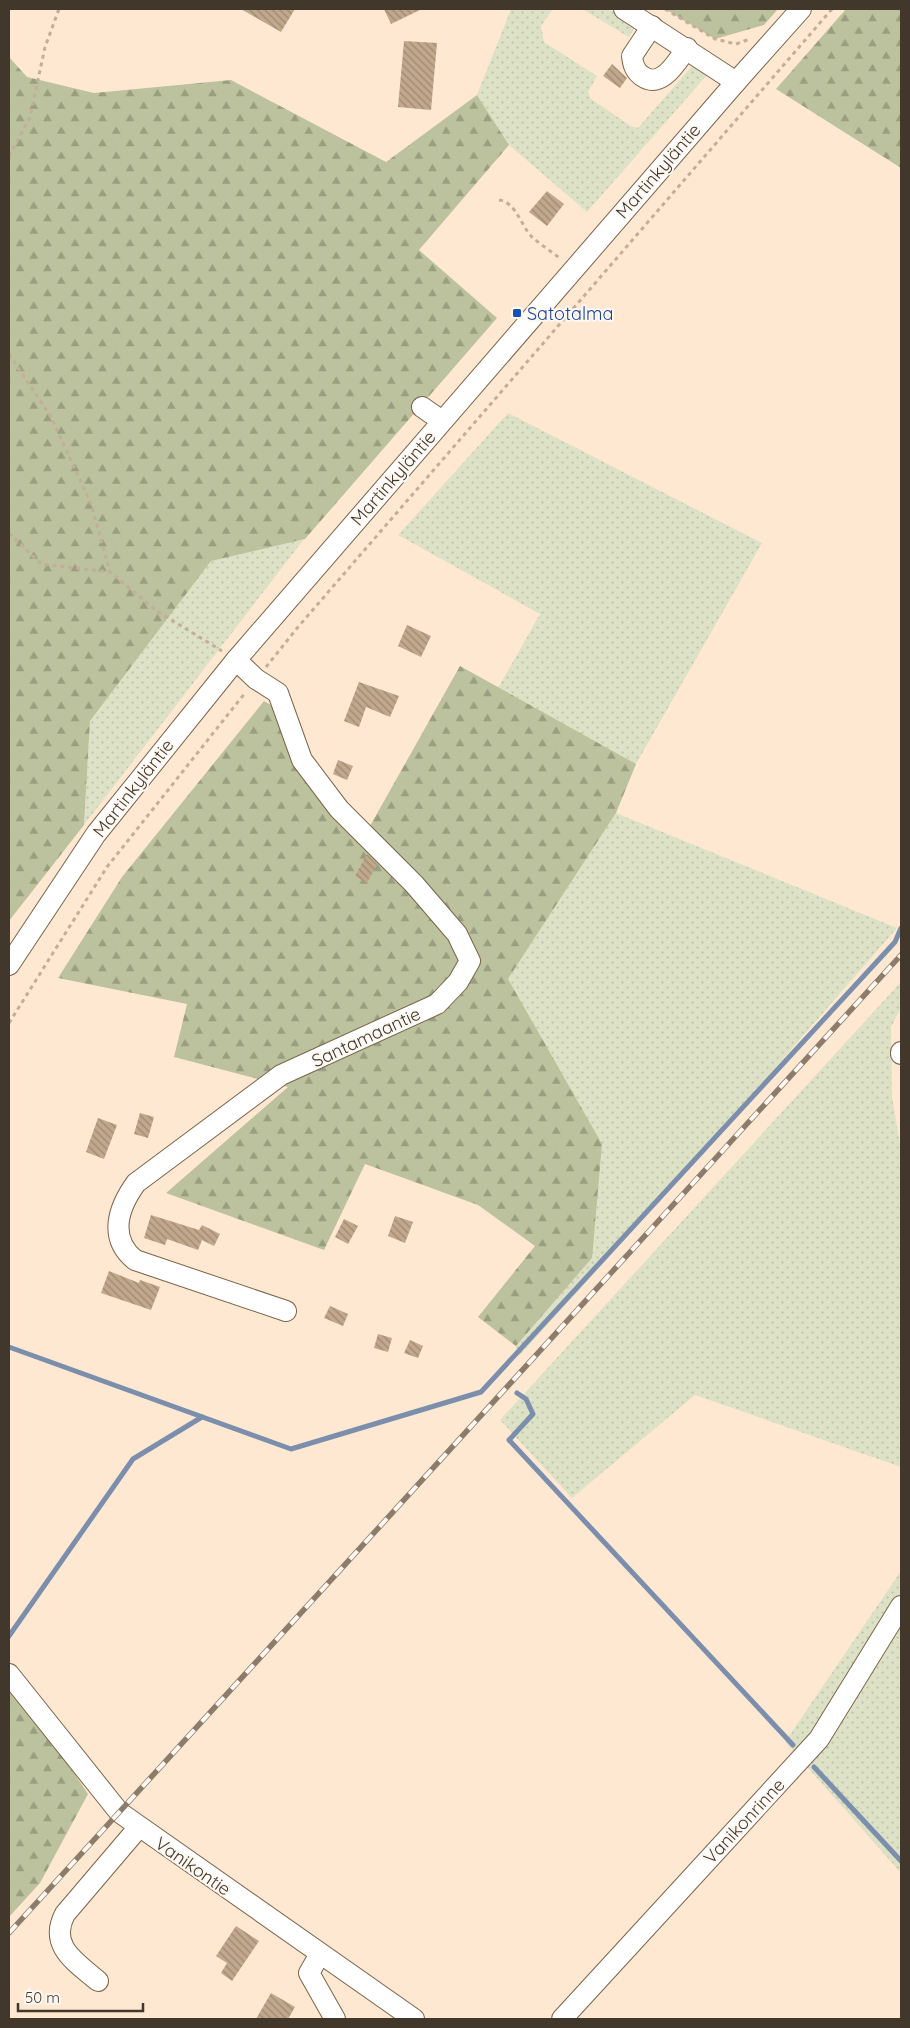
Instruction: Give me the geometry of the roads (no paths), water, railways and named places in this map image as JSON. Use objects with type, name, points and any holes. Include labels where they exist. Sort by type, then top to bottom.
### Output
[{"type":"street","points":[[624,9],[687,48],[736,82]]},
{"type":"street","name":"Martinkyläntie","points":[[9,965],[96,834],[236,660],[574,268],[801,9]]},
{"type":"street","points":[[652,26],[632,56],[633,67],[642,76],[652,81],[662,78],[687,48]]},
{"type":"street","points":[[422,407],[442,421]]},
{"type":"street","name":"Santamaantie","points":[[236,660],[256,679],[278,693],[302,760],[339,809],[414,884],[457,934],[470,961],[458,982],[437,1004],[281,1075],[136,1183],[123,1202],[119,1235],[124,1251],[135,1260],[286,1311]]},
{"type":"street","name":"Vanikonrinne","points":[[562,2019],[819,1739],[901,1606]]},
{"type":"street","name":"Vanikontie","points":[[9,1674],[119,1812],[414,2019]]},
{"type":"street","points":[[98,1981],[67,1954],[59,1940],[60,1923],[65,1914],[139,1827]]},
{"type":"street","points":[[320,1954],[310,1973],[336,2019]]},
{"type":"waterway","points":[[9,1347],[291,1449],[481,1392],[895,942],[901,928]]},
{"type":"waterway","points":[[517,1393],[526,1399],[533,1414],[509,1440],[793,1745]]},
{"type":"waterway","points":[[9,1636],[133,1459],[202,1417]]},
{"type":"waterway","points":[[814,1767],[901,1861]]},
{"type":"railway","points":[[9,1933],[901,955]]},
{"type":"place","name":"Satotalma","points":[[517,313]]}]
